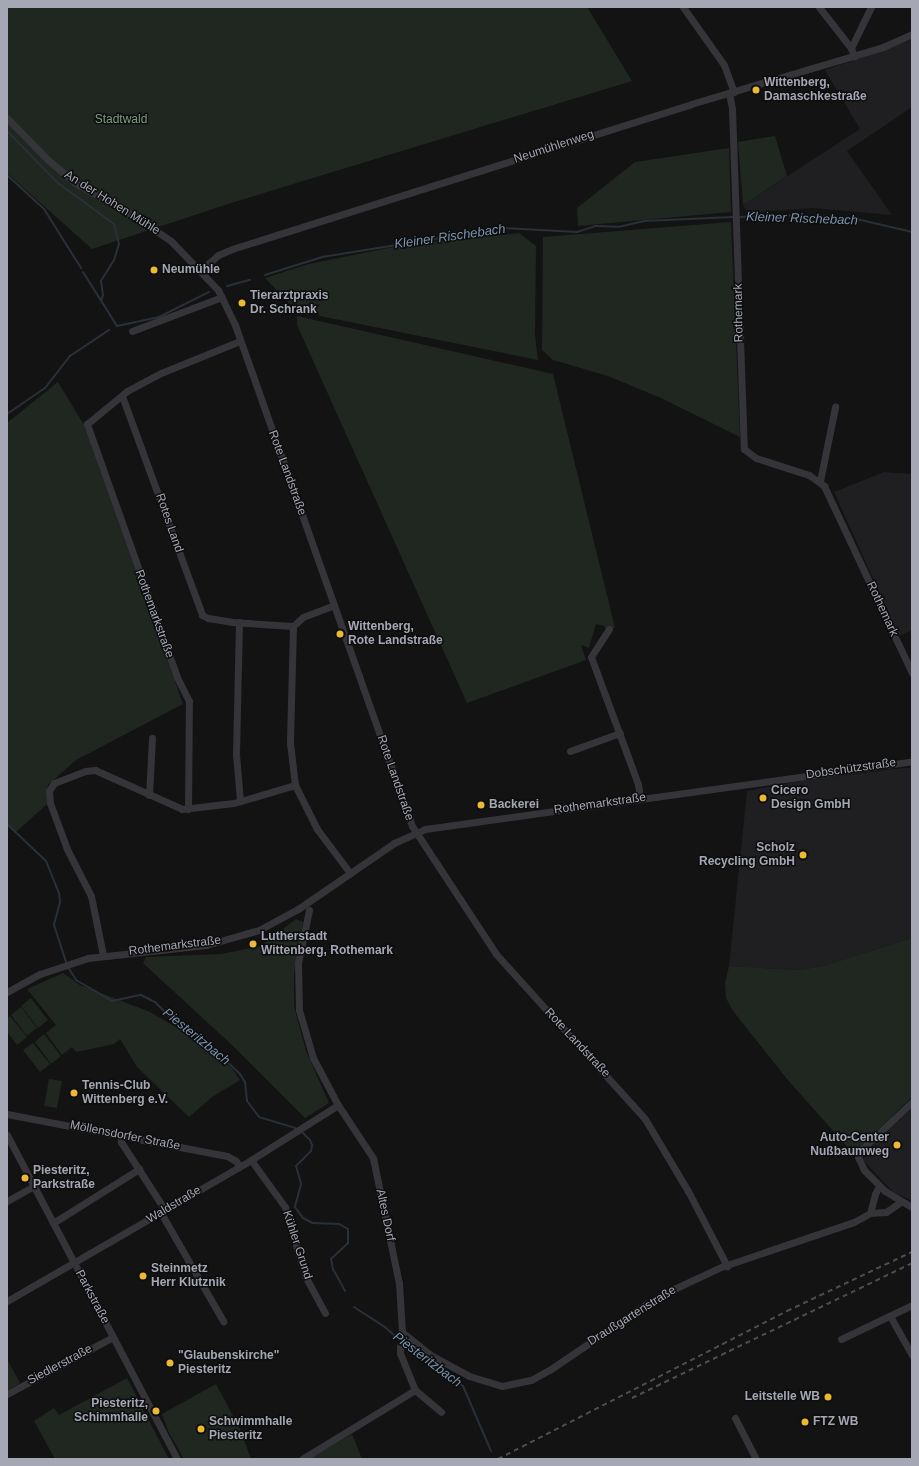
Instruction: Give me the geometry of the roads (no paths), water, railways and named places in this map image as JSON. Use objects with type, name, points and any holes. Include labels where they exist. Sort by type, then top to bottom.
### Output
[{"type":"street","name":"Rothemark","points":[[683,7],[724,64],[731,92],[744,449],[756,458],[803,472],[820,481],[912,673]]},
{"type":"street","points":[[819,7],[852,48],[854,56]]},
{"type":"street","points":[[852,48],[871,7]]},
{"type":"street","name":"Neumühlenweg","points":[[201,270],[218,255],[229,250],[731,92],[854,56],[912,34]]},
{"type":"street","name":"An der Hohen Mühle","points":[[7,118],[64,174],[158,231],[201,270]]},
{"type":"street","name":"Rote Landstraße","points":[[201,270],[222,297],[240,341],[416,832],[496,954],[645,1119],[688,1191],[726,1266]]},
{"type":"street","points":[[132,331],[222,297]]},
{"type":"street","points":[[122,396],[186,361],[240,341]]},
{"type":"street","name":"Rothemarkstraße","points":[[122,396],[87,424],[177,677],[189,701],[188,809]]},
{"type":"street","name":"Rotes Land","points":[[122,396],[200,612],[208,618],[293,626]]},
{"type":"street","points":[[820,481],[835,407]]},
{"type":"street","points":[[334,605],[303,617],[293,626],[290,743],[295,785],[317,829],[350,873]]},
{"type":"street","points":[[239,622],[236,754],[240,801]]},
{"type":"street","points":[[608,629],[591,657],[639,788],[640,799]]},
{"type":"street","points":[[570,751],[620,733]]},
{"type":"street","points":[[149,795],[152,738]]},
{"type":"street","name":"Dobschützstraße","points":[[743,784],[912,761]]},
{"type":"street","points":[[103,955],[91,896],[67,849],[50,804],[49,791],[54,783],[90,770],[100,772],[173,806],[188,809],[240,801],[295,785]]},
{"type":"street","name":"Rothemarkstraße","points":[[7,992],[31,978],[73,962],[103,955],[206,945],[248,934],[288,915],[389,846],[416,832],[451,825],[743,784]]},
{"type":"street","points":[[309,910],[298,962],[299,1010],[313,1058],[338,1105]]},
{"type":"street","points":[[912,1102],[863,1148],[858,1157],[860,1165],[880,1186],[901,1202],[912,1207]]},
{"type":"street","name":"Waldstraße","points":[[7,1301],[74,1264],[251,1160],[338,1105]]},
{"type":"street","name":"Altes Dorf","points":[[338,1105],[373,1158],[399,1283],[401,1328],[404,1335]]},
{"type":"street","name":"Möllensdorfer Straße","points":[[7,1114],[227,1156],[236,1161],[240,1166]]},
{"type":"street","name":"Parkstraße","points":[[7,1135],[177,1459]]},
{"type":"street","points":[[121,1135],[121,1142],[139,1169],[223,1321]]},
{"type":"street","name":"Kühler Grund","points":[[251,1160],[285,1207],[305,1276],[325,1313]]},
{"type":"street","points":[[53,1223],[139,1169]]},
{"type":"street","points":[[7,1201],[34,1186]]},
{"type":"street","points":[[870,1213],[874,1194],[880,1186]]},
{"type":"street","name":"Draußgartenstraße","points":[[404,1335],[429,1354],[477,1380],[496,1386],[516,1385],[551,1369],[660,1296],[726,1266],[854,1222],[870,1213],[886,1212],[901,1202]]},
{"type":"street","points":[[841,1339],[912,1305]]},
{"type":"street","points":[[890,1316],[912,1355]]},
{"type":"street","name":"Siedlerstraße","points":[[7,1394],[113,1337]]},
{"type":"street","points":[[400,1346],[400,1353],[415,1390],[442,1412]]},
{"type":"street","points":[[302,1459],[415,1390]]},
{"type":"street","points":[[735,1418],[756,1459]]},
{"type":"waterway","points":[[7,131],[58,183],[114,224],[119,244],[114,260],[101,281],[103,295],[101,301]]},
{"type":"waterway","name":"Kleiner Rischebach","points":[[7,175],[44,209],[81,268]]},
{"type":"waterway","name":"Kleiner Rischebach","points":[[740,217],[780,215],[852,218],[912,232]]},
{"type":"waterway","name":"Kleiner Rischebach","points":[[265,275],[322,257],[503,228],[577,232],[595,226],[618,227],[644,221],[733,217]]},
{"type":"waterway","name":"Kleiner Rischebach","points":[[83,272],[117,326]]},
{"type":"waterway","name":"Kleiner Rischebach","points":[[227,286],[250,280]]},
{"type":"waterway","name":"Kleiner Rischebach","points":[[117,326],[159,317],[209,292]]},
{"type":"waterway","points":[[7,414],[45,388],[70,356],[109,330]]},
{"type":"waterway","name":"Piesteritzbach","points":[[7,824],[46,861],[59,893],[60,902],[54,925],[66,963]]},
{"type":"waterway","name":"Piesteritzbach","points":[[68,967],[76,980],[112,1001],[141,995],[155,1002],[179,1026],[213,1048],[240,1074],[245,1082],[247,1101],[259,1117],[296,1128]]},
{"type":"waterway","name":"Piesteritzbach","points":[[300,1130],[310,1140],[312,1145],[311,1151],[296,1166],[301,1184],[295,1207],[303,1218],[313,1223],[339,1224],[348,1229],[348,1243],[331,1259],[333,1269],[345,1291]]},
{"type":"waterway","name":"Piesteritzbach","points":[[354,1307],[385,1327],[413,1352],[463,1386],[491,1451]]},
{"type":"railway","points":[[498,1459],[787,1311],[912,1252]]},
{"type":"railway","points":[[632,1398],[912,1263]]},
{"type":"place","name":"Wittenberg, Damaschkestraße","points":[[756,90]]},
{"type":"place","name":"Neumühle","points":[[154,270]]},
{"type":"place","name":"Tierarztpraxis Dr. Schrank","points":[[242,303]]},
{"type":"place","name":"Wittenberg, Rote Landstraße","points":[[340,634]]},
{"type":"place","name":"Cicero Design GmbH","points":[[763,798]]},
{"type":"place","name":"Backerei","points":[[481,805]]},
{"type":"place","name":"Scholz Recycling GmbH","points":[[803,855]]},
{"type":"place","name":"Lutherstadt Wittenberg, Rothemark","points":[[253,944]]},
{"type":"place","name":"Tennis-Club Wittenberg e.V.","points":[[74,1093]]},
{"type":"place","name":"Auto-Center Nußbaumweg","points":[[897,1145]]},
{"type":"place","name":"Piesteritz, Parkstraße","points":[[25,1178]]},
{"type":"place","name":"Steinmetz Herr Klutznik","points":[[143,1276]]},
{"type":"place","name":"\"Glaubenskirche\" Piesteritz","points":[[170,1363]]},
{"type":"place","name":"Leitstelle WB","points":[[828,1397]]},
{"type":"place","name":"Piesteritz, Schimmhalle","points":[[156,1411]]},
{"type":"place","name":"FTZ WB","points":[[805,1422]]},
{"type":"place","name":"Schwimmhalle Piesteritz","points":[[201,1429]]},
{"type":"park label","name":"Stadtwald","points":[[121,120]]}]
